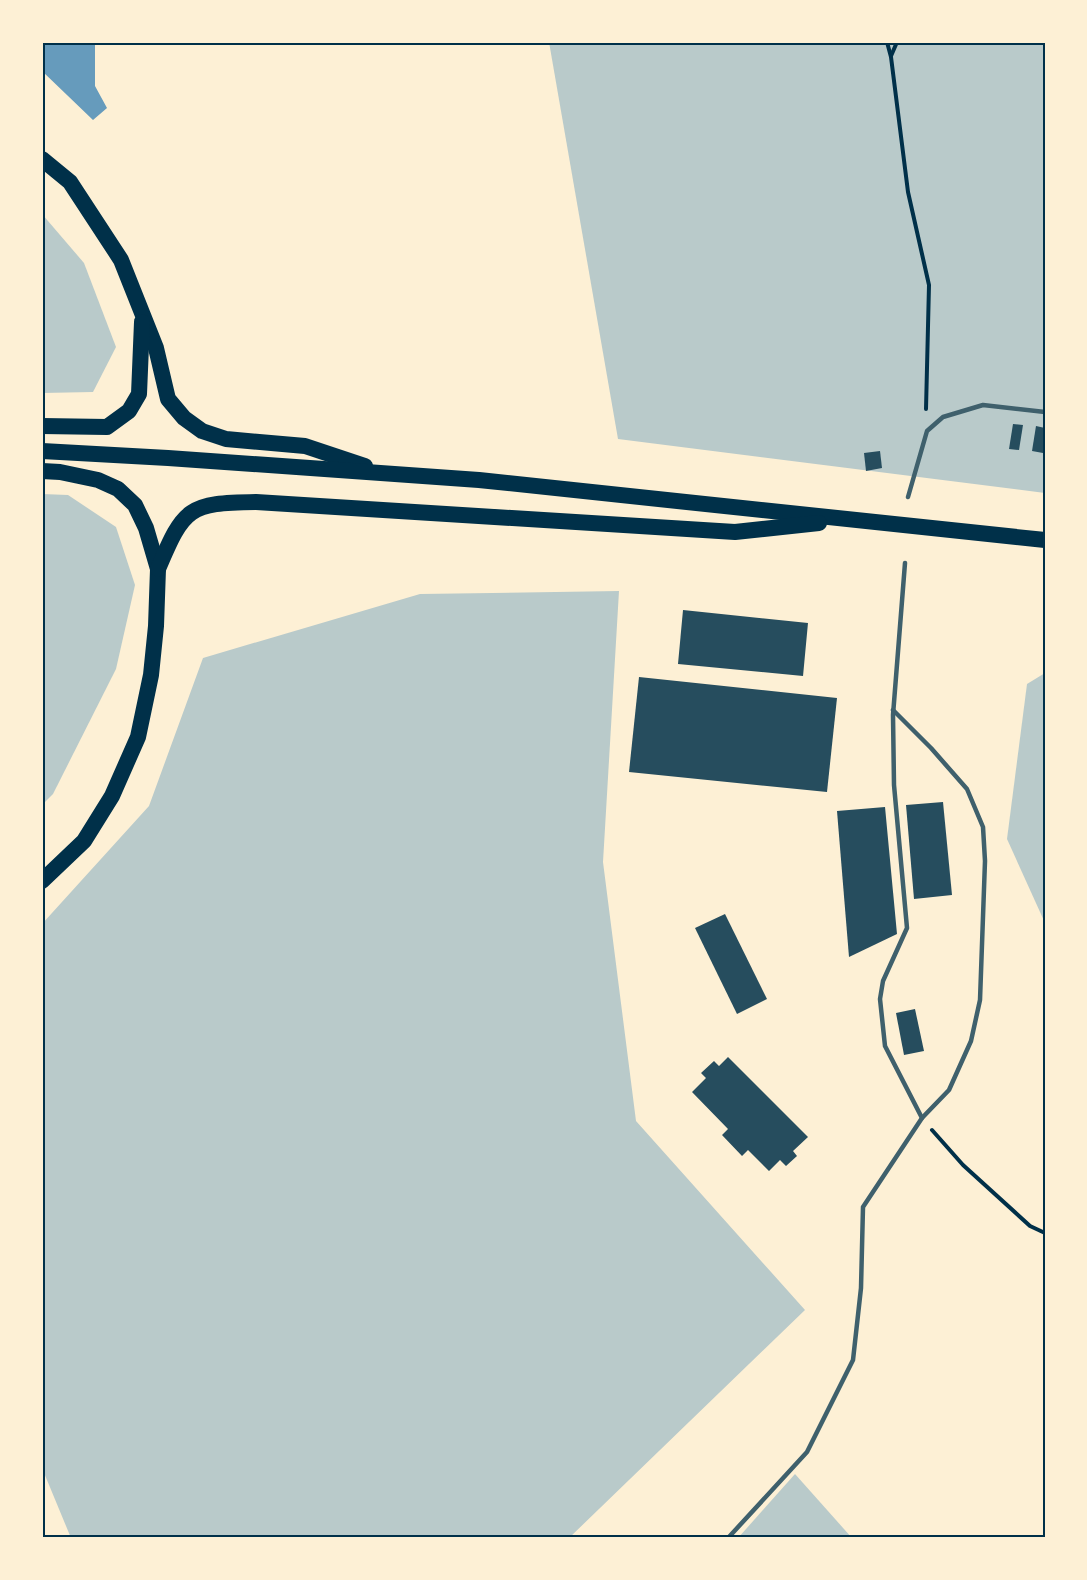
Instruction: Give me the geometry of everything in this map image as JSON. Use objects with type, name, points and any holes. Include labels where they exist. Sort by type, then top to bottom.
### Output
[{"type":"highway","points":[[42,159],[70,182],[121,261],[156,348],[168,399],[184,418],[202,430],[226,439],[305,446],[387,474]]},
{"type":"highway","points":[[42,426],[107,427],[129,411],[139,394],[142,315]]},
{"type":"highway","points":[[42,451],[479,480],[1045,540]]},
{"type":"highway","points":[[42,471],[60,472],[98,480],[118,489],[135,505],[146,528],[158,569],[151,675],[138,737],[112,796],[84,841],[42,881]]},
{"type":"highway","points":[[158,569],[174,531],[192,510],[218,503],[256,502],[735,532],[850,519]]},
{"type":"lane","points":[[908,497],[927,431],[943,417],[983,405],[1045,412]]},
{"type":"lane","points":[[905,563],[893,710],[894,785],[907,928],[883,981],[880,999],[885,1046],[922,1118]]},
{"type":"lane","points":[[728,1538],[807,1452],[853,1360],[861,1288],[863,1207],[922,1118],[949,1090],[971,1041],[980,1000],[985,861],[982,827],[967,789],[931,747],[893,710]]},
{"type":"path","points":[[887,42],[891,57],[908,192],[929,285],[927,431]]},
{"type":"path","points":[[891,57],[897,42]]},
{"type":"path","points":[[922,1118],[963,1165],[1030,1226],[1045,1233]]},
{"type":"shaded area","points":[[549,42],[1045,42],[1045,493],[618,439]]},
{"type":"shaded area","points":[[42,214],[84,263],[116,347],[93,392],[42,393]]},
{"type":"shaded area","points":[[42,494],[68,495],[116,527],[135,585],[116,669],[53,794],[42,805]]},
{"type":"shaded area","points":[[619,591],[603,862],[636,1121],[805,1310],[569,1538],[71,1538],[42,1468],[42,924],[149,806],[203,658],[420,594]]},
{"type":"shaded area","points":[[1045,673],[1045,923],[1007,839],[1027,684]]},
{"type":"shaded area","points":[[795,1474],[852,1538],[738,1538]]},
{"type":"water","points":[[42,42],[95,42],[95,86],[107,108],[93,120],[42,71]]},
{"type":"building","points":[[1013,424],[1023,425],[1019,450],[1009,449]]},
{"type":"building","points":[[1036,426],[1045,428],[1043,453],[1032,451]]},
{"type":"building","points":[[880,451],[882,468],[866,471],[864,453]]},
{"type":"building","points":[[683,610],[808,623],[803,676],[678,664]]},
{"type":"building","points":[[639,677],[837,698],[827,792],[629,772]]},
{"type":"building","points":[[943,802],[952,895],[914,899],[906,805]]},
{"type":"building","points":[[885,807],[897,934],[849,957],[837,811]]},
{"type":"building","points":[[725,914],[767,999],[737,1014],[695,928]]},
{"type":"building","points":[[915,1009],[924,1051],[904,1055],[896,1013]]},
{"type":"building","points":[[728,1057],[808,1137],[793,1151],[797,1156],[786,1166],[780,1160],[769,1171],[748,1150],[742,1156],[722,1135],[728,1129],[692,1092],[706,1078],[701,1073],[714,1061],[719,1066]]}]
